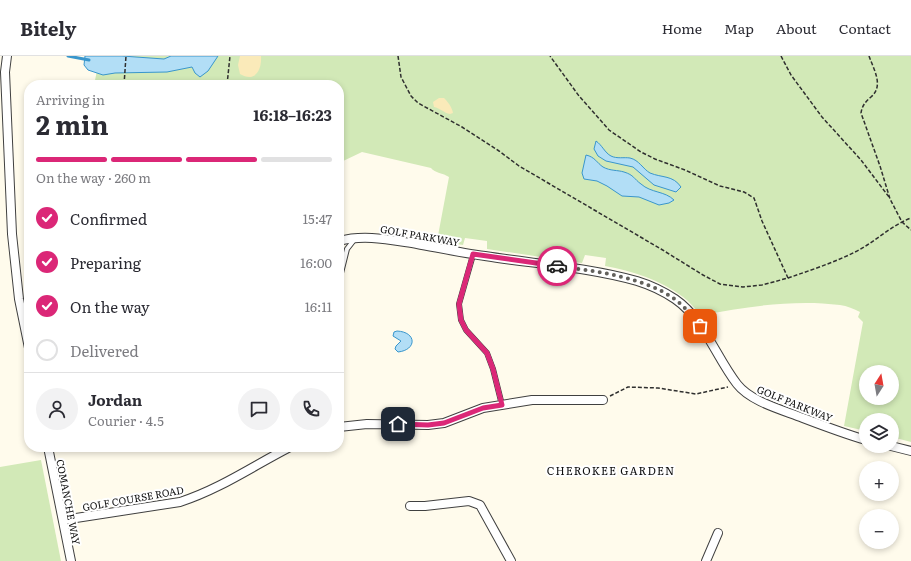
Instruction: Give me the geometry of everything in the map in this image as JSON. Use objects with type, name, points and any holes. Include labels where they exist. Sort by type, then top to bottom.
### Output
[{"type":"street","points":[[7,56],[6,79],[12,241],[19,299],[24,324]]},
{"type":"street","name":"GOLF PARKWAY","points":[[344,240],[356,238],[381,238],[473,254],[562,266],[612,275],[652,286],[677,301],[686,309],[707,334],[737,385],[745,392],[774,407],[859,438]]},
{"type":"street","points":[[344,426],[368,424],[428,425],[444,423],[483,408],[532,400],[602,400]]},
{"type":"street","points":[[899,448],[911,451]]},
{"type":"street","name":"COMANCHE WAY","points":[[49,452],[71,561]]},
{"type":"street","name":"GOLF COURSE ROAD","points":[[63,520],[186,500],[238,477],[281,452]]},
{"type":"street","points":[[410,506],[425,506],[469,501],[480,505],[511,561]]},
{"type":"street","points":[[706,561],[718,533]]},
{"type":"lane","points":[[344,261],[347,249],[356,238]]},
{"type":"lane","points":[[473,254],[459,304],[461,320],[466,330],[487,353],[493,369],[502,405]]},
{"type":"path","points":[[124,80],[126,56]]},
{"type":"path","points":[[228,80],[230,56]]},
{"type":"path","points":[[398,56],[401,77],[411,96],[418,103],[462,127],[519,166],[662,249],[703,276],[720,284],[743,287],[762,285],[788,278],[859,250],[902,222],[911,218]]},
{"type":"path","points":[[550,56],[579,96],[609,130],[641,152],[655,159],[685,170],[720,186],[744,192],[754,198],[762,221],[788,278]]},
{"type":"path","points":[[781,56],[792,75],[822,117],[851,149],[890,199],[902,222],[911,230]]},
{"type":"path","points":[[869,56],[878,81],[878,88],[875,94],[865,102],[861,113],[890,199]]},
{"type":"path","points":[[602,400],[628,387],[658,388],[696,394],[737,385]]},
{"type":"green space","points":[[100,56],[911,56],[911,442],[899,439],[899,413],[859,413],[859,429],[844,426],[863,322],[858,317],[860,312],[840,305],[822,303],[787,303],[701,315],[686,299],[656,281],[605,266],[606,258],[585,255],[582,263],[487,249],[487,241],[465,238],[463,245],[437,241],[449,177],[431,168],[362,152],[344,161],[344,80],[95,80]]},
{"type":"green space","points":[[41,460],[61,561],[0,561],[0,467]]},
{"type":"sand","points":[[240,56],[261,56],[259,70],[254,76],[250,77],[240,74],[238,65]]},
{"type":"sand","points":[[439,98],[444,98],[451,107],[453,113],[450,114],[434,107],[433,102]]},
{"type":"water","points":[[85,56],[122,56],[164,59],[171,56],[218,56],[208,71],[200,77],[195,73],[192,67],[167,72],[115,73],[103,75],[88,70],[84,65]]},
{"type":"water","points":[[596,141],[611,156],[633,159],[650,173],[674,180],[681,187],[676,192],[654,185],[633,167],[606,161],[598,156],[594,149]]},
{"type":"water","points":[[586,155],[594,159],[603,167],[627,173],[645,187],[666,195],[674,200],[669,203],[659,205],[639,197],[622,196],[597,181],[584,179],[582,173]]},
{"type":"water","points":[[397,331],[408,334],[411,338],[411,345],[404,351],[398,352],[395,349],[401,341],[393,336],[394,332]]},
{"type":"waterway","points":[[68,56],[89,60]]},
{"type":"way so far","points":[[557,266],[619,276],[652,286],[677,301],[686,309],[700,326]]},
{"type":"district","name":"CHEROKEE GARDEN","points":[[611,470]]},
{"type":"route","points":[[398,424],[428,425],[444,423],[470,412],[502,405],[493,369],[487,353],[478,345],[466,330],[461,320],[459,304],[473,254],[557,266]]}]
